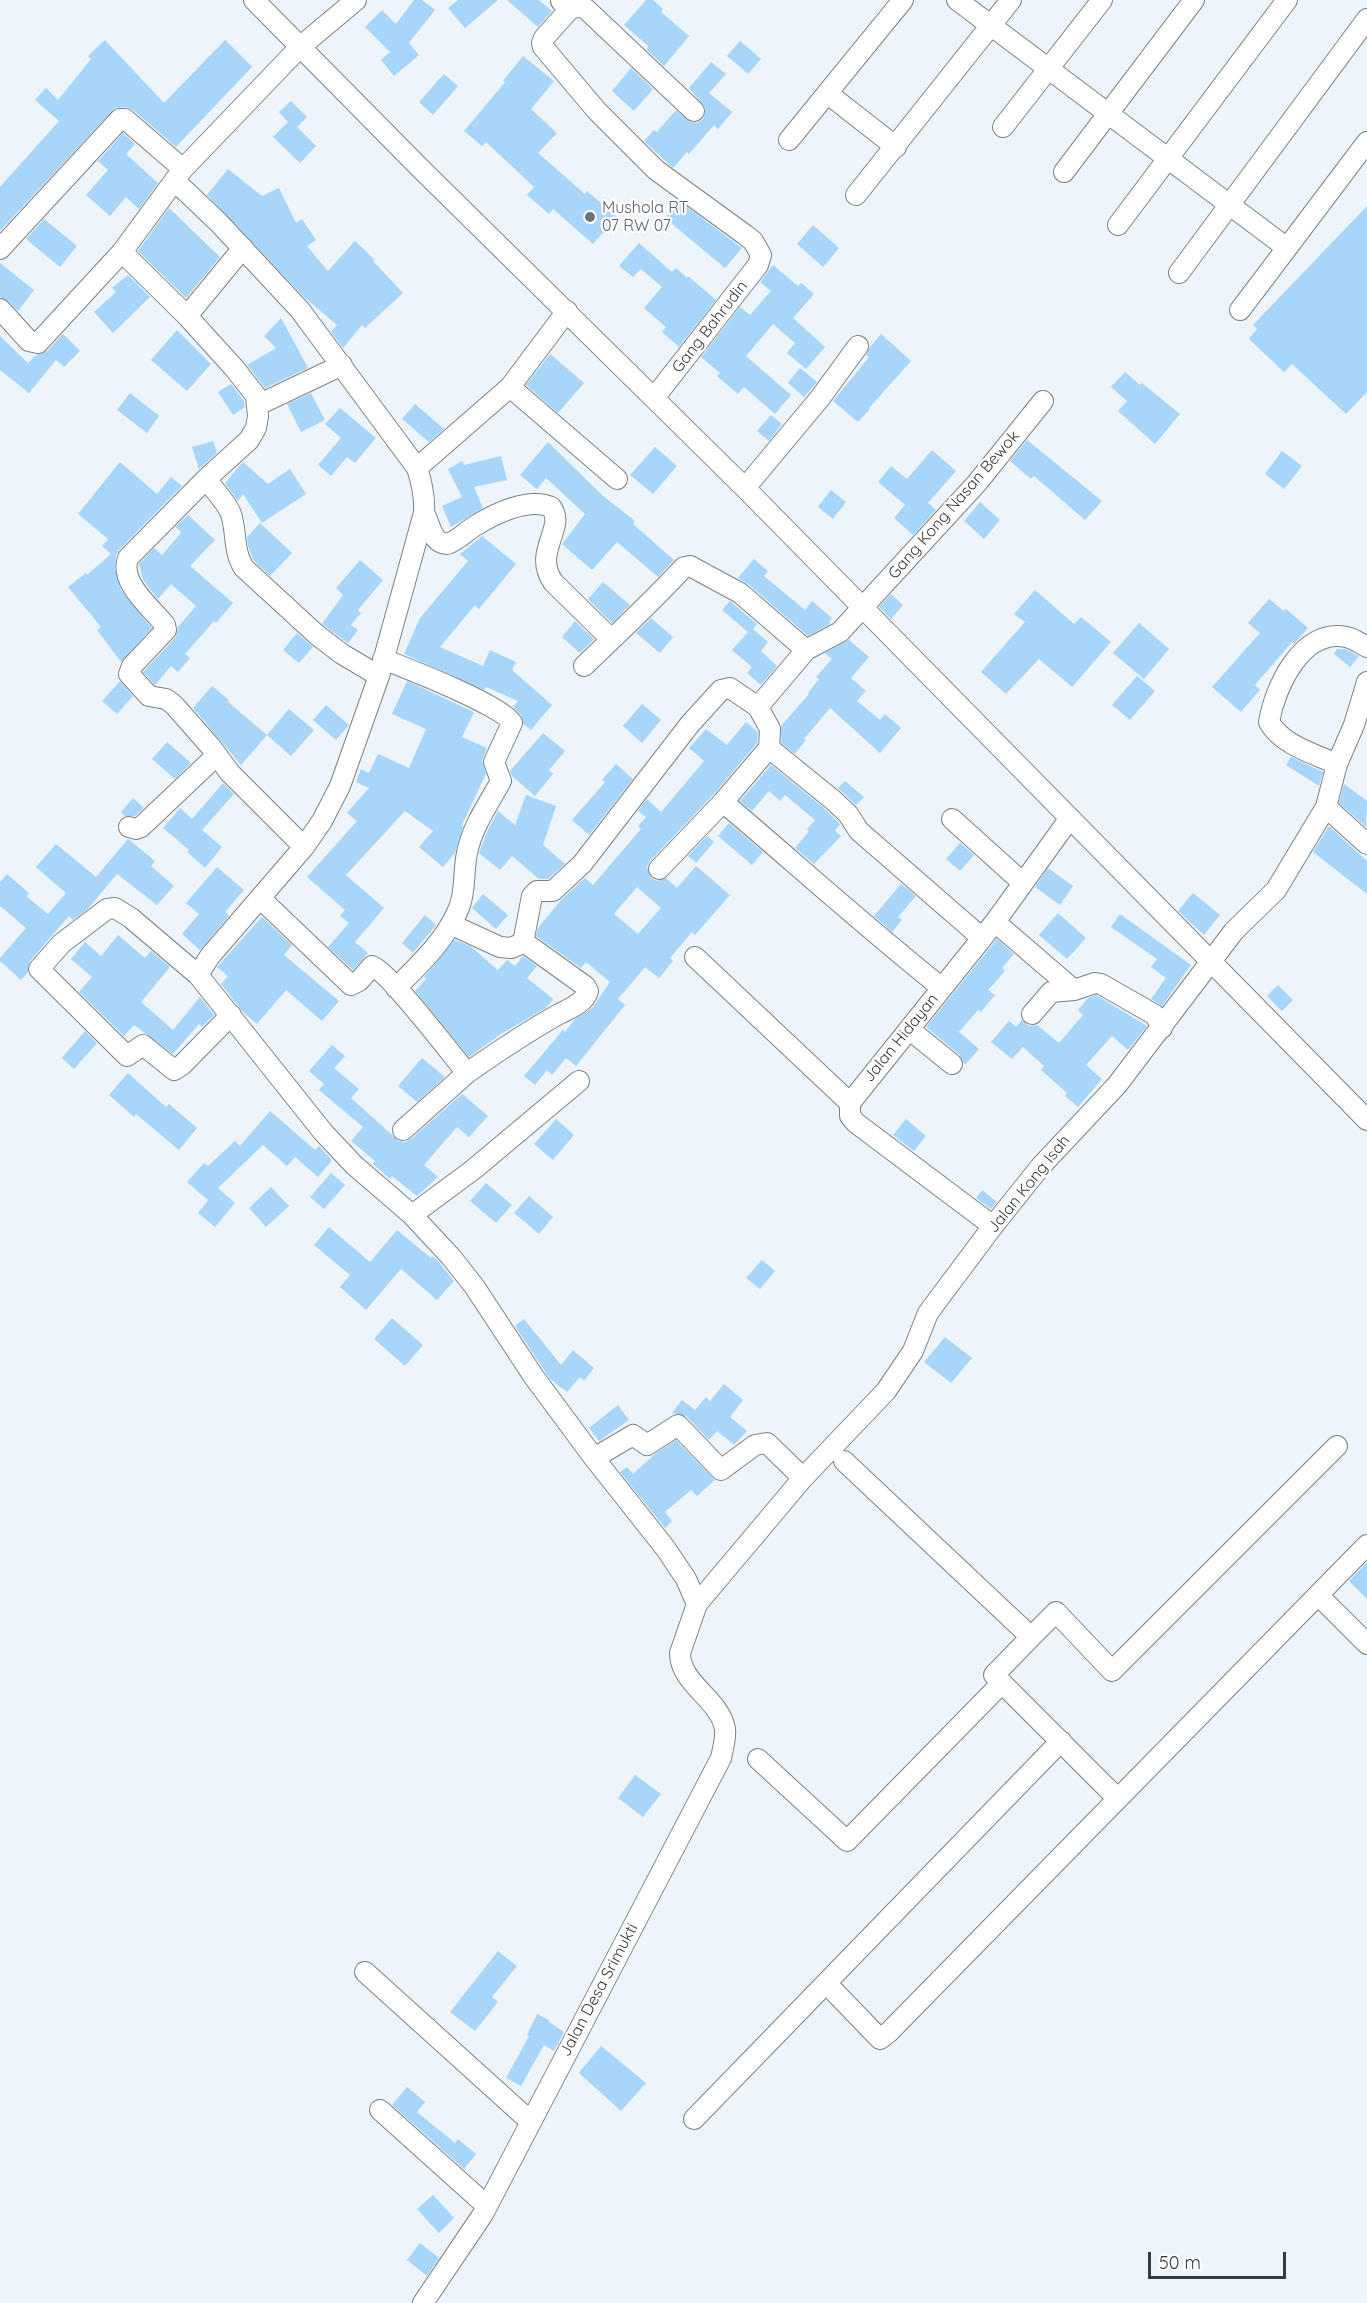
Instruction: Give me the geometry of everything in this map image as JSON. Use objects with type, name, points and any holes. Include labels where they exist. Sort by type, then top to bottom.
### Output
[{"type":"street","points":[[254,0],[745,488],[1367,1120]]},
{"type":"street","points":[[0,309],[29,340],[38,343],[122,252],[179,175],[300,47],[356,0]]},
{"type":"street","points":[[789,140],[903,0]]},
{"type":"street","points":[[957,0],[1287,248]]},
{"type":"street","points":[[856,195],[992,27],[1011,0]]},
{"type":"street","points":[[1003,127],[1102,0]]},
{"type":"street","points":[[1064,172],[1194,0]]},
{"type":"street","points":[[1118,225],[1287,0]]},
{"type":"street","points":[[565,4],[586,9],[694,111]]},
{"type":"street","name":"Gang Bahrudin","points":[[565,4],[542,43],[548,52],[597,111],[656,170],[753,241],[761,255],[758,265],[654,398]]},
{"type":"street","points":[[1179,273],[1367,19]]},
{"type":"street","points":[[827,93],[896,147]]},
{"type":"street","points":[[0,249],[120,119],[125,119],[179,175],[300,310],[417,468],[423,485],[423,513],[381,668],[340,786],[322,821],[304,847],[210,956],[198,975]]},
{"type":"street","points":[[1240,310],[1367,142]]},
{"type":"street","points":[[187,316],[243,248]]},
{"type":"street","points":[[122,252],[187,316],[249,386],[256,396],[258,405],[256,428],[249,440],[206,479],[128,558],[126,566],[133,587],[165,625],[166,630],[132,666],[129,673],[149,696],[166,699],[174,705],[262,808],[304,847]]},
{"type":"street","points":[[417,468],[510,387],[567,311]]},
{"type":"street","points":[[745,488],[820,398],[858,346]]},
{"type":"street","points":[[258,405],[342,365]]},
{"type":"street","points":[[510,387],[616,479]]},
{"type":"street","name":"Gang Kong Nasan Bewok","points":[[806,650],[840,632],[977,483],[1043,401]]},
{"type":"street","points":[[206,479],[228,506],[238,559],[244,568],[317,635],[342,654],[460,692],[507,716],[512,723],[494,762],[501,781],[480,820],[467,852],[462,901],[452,925],[423,962],[396,988]]},
{"type":"street","points":[[423,513],[430,524],[435,540],[447,544],[499,512],[521,505],[551,507],[554,512],[555,526],[545,560],[547,573],[553,582],[611,639]]},
{"type":"street","points":[[584,666],[611,639],[638,617],[684,567],[690,566],[740,593],[806,650],[758,707]]},
{"type":"street","points":[[1337,764],[1294,744],[1275,730],[1269,722],[1271,712],[1282,680],[1309,646],[1335,636],[1347,637],[1367,647]]},
{"type":"street","name":"Jalan Kong Isah","points":[[687,1674],[680,1661],[681,1653],[697,1604],[803,1478],[891,1384],[913,1351],[928,1313],[993,1226],[1041,1166],[1117,1085],[1234,931],[1276,890],[1326,807],[1337,764],[1354,725],[1367,684]]},
{"type":"street","points":[[523,943],[534,893],[556,889],[589,857],[690,724],[721,690],[730,688],[758,707],[770,729],[769,748],[723,802],[659,869]]},
{"type":"street","points":[[769,748],[833,800],[848,814],[859,831],[982,938]]},
{"type":"street","points":[[129,827],[136,829],[141,827],[216,756]]},
{"type":"street","points":[[723,802],[819,883],[861,922],[942,988]]},
{"type":"street","points":[[1326,807],[1367,844]]},
{"type":"street","name":"Jalan Hidayan","points":[[850,1103],[995,922],[1070,818]]},
{"type":"street","points":[[952,819],[1023,883]]},
{"type":"street","points":[[261,899],[348,984],[355,984],[372,966],[377,968],[467,1073]]},
{"type":"street","points":[[231,1015],[182,1065],[174,1070],[143,1045],[127,1056],[39,969],[62,943],[111,908],[131,918],[198,975],[231,1015],[322,1132],[354,1165],[412,1215],[451,1257],[474,1286],[534,1377],[666,1549],[686,1579],[697,1604]]},
{"type":"street","points":[[995,922],[1074,990]]},
{"type":"street","points":[[452,925],[500,947],[511,948],[523,943]]},
{"type":"street","points":[[403,1130],[467,1073],[524,1033],[577,1004],[588,994],[585,986],[523,943]]},
{"type":"street","points":[[695,957],[850,1103],[850,1116],[856,1123],[993,1226]]},
{"type":"street","points":[[1032,1014],[1051,992],[1074,990],[1095,983],[1101,984],[1155,1016],[1162,1028]]},
{"type":"street","points":[[910,1030],[952,1064]]},
{"type":"street","points":[[412,1215],[474,1169],[579,1081]]},
{"type":"street","points":[[594,1458],[633,1436],[647,1446],[678,1425],[721,1470],[755,1445],[767,1443],[803,1478]]},
{"type":"street","points":[[1118,1799],[994,1675],[1056,1612],[1112,1671],[1336,1446]]},
{"type":"street","points":[[844,1461],[1031,1637]]},
{"type":"street","points":[[827,1984],[880,2038],[889,2032],[1367,1545]]},
{"type":"street","points":[[1318,1595],[1367,1644]]},
{"type":"street","name":"Jalan Desa Srimukti","points":[[423,2303],[458,2254],[487,2205],[721,1758],[725,1740],[721,1716],[687,1674]]},
{"type":"street","points":[[758,1759],[847,1841],[1002,1683]]},
{"type":"street","points":[[694,2119],[1061,1741]]},
{"type":"street","points":[[365,1972],[531,2122]]},
{"type":"street","points":[[380,2110],[487,2205]]},
{"type":"building","points":[[414,0],[422,0],[435,10],[409,43],[419,55],[394,76],[381,60],[390,52],[365,27],[382,10],[396,24]]},
{"type":"building","points":[[458,0],[498,0],[465,28],[448,8]]},
{"type":"building","points":[[507,0],[539,0],[552,11],[538,27]]},
{"type":"building","points":[[646,0],[653,0],[663,9],[661,12],[689,36],[664,66],[647,50],[648,46],[624,25]]},
{"type":"building","points":[[105,40],[164,103],[225,40],[252,67],[176,147],[133,110],[125,107],[115,108],[0,231],[0,187],[59,121],[35,100],[46,88],[58,100],[91,59],[88,56]]},
{"type":"building","points":[[740,41],[761,59],[748,74],[727,56]]},
{"type":"building","points":[[523,56],[554,81],[531,109],[557,133],[538,153],[585,194],[587,191],[617,217],[593,244],[553,209],[549,214],[527,195],[534,187],[486,142],[482,146],[464,131],[505,82],[503,81]]},
{"type":"building","points":[[711,62],[726,74],[709,93],[732,112],[718,129],[714,125],[689,154],[687,152],[673,168],[644,141],[654,130],[657,132],[676,110],[691,122],[697,123],[703,119],[705,107],[689,88]]},
{"type":"building","points":[[631,68],[653,89],[634,111],[612,91]]},
{"type":"building","points":[[444,74],[458,86],[433,115],[419,102]]},
{"type":"building","points":[[291,101],[307,117],[297,127],[316,146],[300,163],[273,137],[288,122],[279,112]]},
{"type":"building","points":[[123,133],[135,144],[126,154],[158,183],[139,209],[126,197],[110,216],[86,195],[108,170],[98,161]]},
{"type":"building","points":[[228,169],[262,196],[279,188],[296,223],[302,219],[316,240],[307,246],[328,271],[355,241],[375,260],[373,261],[403,293],[365,328],[362,325],[343,348],[331,332],[337,325],[303,296],[207,195]]},
{"type":"building","points":[[679,201],[742,248],[725,268],[665,218]]},
{"type":"building","points":[[1367,206],[1367,392],[1346,414],[1292,364],[1284,372],[1249,339],[1257,329],[1253,325]]},
{"type":"building","points":[[169,208],[220,257],[186,298],[138,251]]},
{"type":"building","points":[[44,219],[77,246],[60,267],[26,239]]},
{"type":"building","points":[[813,225],[839,248],[823,267],[797,244]]},
{"type":"building","points":[[639,243],[672,272],[676,268],[716,300],[679,347],[662,332],[666,327],[644,308],[662,287],[641,269],[633,277],[619,266]]},
{"type":"building","points":[[0,263],[34,290],[18,311],[0,297]]},
{"type":"building","points":[[773,265],[798,286],[801,283],[814,294],[793,318],[825,347],[806,369],[787,353],[795,343],[773,324],[746,356],[791,395],[775,414],[744,387],[738,394],[717,376],[720,373],[701,357],[740,307],[750,315],[771,291],[760,282]]},
{"type":"building","points":[[128,275],[150,297],[113,333],[94,312],[116,292],[112,288]]},
{"type":"building","points":[[281,318],[308,368],[265,388],[247,365],[276,348],[264,336]]},
{"type":"building","points":[[177,330],[211,364],[187,391],[151,360]]},
{"type":"building","points":[[63,334],[80,351],[64,367],[56,360],[29,393],[0,370],[0,336],[28,363],[36,355],[47,351]]},
{"type":"building","points":[[881,334],[911,361],[858,422],[833,401],[869,357],[866,355],[870,347]]},
{"type":"building","points":[[550,354],[584,383],[558,413],[526,385]]},
{"type":"building","points":[[800,368],[817,382],[804,397],[788,383]]},
{"type":"building","points":[[1125,372],[1180,414],[1155,444],[1118,411],[1127,401],[1111,387]]},
{"type":"building","points":[[231,384],[244,401],[245,407],[233,415],[218,392]]},
{"type":"building","points":[[130,393],[159,416],[147,433],[117,410]]},
{"type":"building","points":[[311,393],[325,420],[301,432],[287,404]]},
{"type":"building","points":[[415,404],[444,429],[429,442],[402,419]]},
{"type":"building","points":[[340,408],[376,438],[355,463],[347,457],[331,476],[318,465],[341,438],[325,424]]},
{"type":"building","points":[[771,415],[782,424],[769,441],[757,431]]},
{"type":"building","points":[[1027,440],[1102,501],[1085,520],[1034,476],[1031,479],[1010,461]]},
{"type":"building","points":[[213,441],[217,453],[199,469],[192,447]]},
{"type":"building","points":[[548,442],[602,495],[635,521],[633,524],[674,560],[658,577],[617,542],[592,570],[562,544],[585,514],[546,478],[537,489],[520,475]]},
{"type":"building","points":[[655,447],[677,466],[653,494],[630,475]]},
{"type":"building","points":[[932,450],[956,471],[928,503],[936,510],[913,535],[894,518],[905,505],[878,482],[891,466],[907,479]]},
{"type":"building","points":[[1282,451],[1302,466],[1284,489],[1265,474]]},
{"type":"building","points":[[501,456],[507,480],[474,487],[483,508],[451,527],[442,506],[462,497],[448,469],[462,461],[464,465]]},
{"type":"building","points":[[120,462],[157,494],[171,477],[182,486],[116,555],[115,569],[121,590],[152,628],[121,662],[97,630],[101,627],[68,587],[86,573],[87,575],[111,554],[102,546],[108,539],[78,514]]},
{"type":"building","points":[[243,462],[268,484],[290,469],[306,494],[262,523],[243,494],[238,501],[225,483]]},
{"type":"building","points":[[831,490],[846,502],[833,519],[818,507]]},
{"type":"building","points":[[980,502],[1000,520],[984,539],[964,521]]},
{"type":"building","points":[[188,515],[215,540],[190,566],[233,603],[185,654],[190,658],[178,672],[171,666],[155,685],[143,672],[175,638],[178,627],[196,606],[171,584],[158,599],[143,580],[139,564],[154,548],[162,555],[181,532],[175,527]]},
{"type":"building","points":[[260,523],[292,553],[270,576],[254,561],[248,546],[247,537]]},
{"type":"building","points":[[482,536],[516,564],[479,609],[475,605],[440,647],[483,666],[490,650],[516,662],[512,670],[552,705],[531,730],[523,724],[521,715],[513,707],[518,701],[486,687],[484,690],[404,654],[420,618],[468,561],[460,554]]},
{"type":"building","points":[[754,559],[768,571],[764,576],[805,610],[812,601],[832,618],[830,624],[808,636],[738,578]]},
{"type":"building","points":[[360,560],[383,580],[358,610],[361,613],[351,625],[358,630],[348,643],[322,624],[343,595],[336,588]]},
{"type":"building","points":[[603,582],[630,605],[612,623],[588,599]]},
{"type":"building","points":[[1035,590],[1074,624],[1081,617],[1111,642],[1072,687],[1039,659],[1006,694],[981,672],[1025,622],[1014,614]]},
{"type":"building","points":[[891,594],[903,605],[891,619],[879,607]]},
{"type":"building","points":[[1269,599],[1284,611],[1286,609],[1308,628],[1294,644],[1292,642],[1255,685],[1260,690],[1241,712],[1212,687],[1260,633],[1248,623]]},
{"type":"building","points":[[730,601],[757,624],[753,629],[768,642],[761,651],[777,666],[761,685],[747,673],[752,667],[732,650],[748,632],[722,610]]},
{"type":"building","points":[[651,618],[673,637],[660,653],[636,633]]},
{"type":"building","points":[[575,621],[594,639],[580,653],[562,637]]},
{"type":"building","points":[[1139,623],[1169,649],[1144,679],[1113,653]]},
{"type":"building","points":[[297,633],[313,647],[299,663],[283,650]]},
{"type":"building","points":[[849,640],[869,657],[851,678],[866,691],[857,701],[880,720],[885,714],[901,728],[880,753],[830,708],[804,739],[806,740],[795,754],[781,743],[781,726],[809,694],[819,679],[816,677],[832,659],[825,653]]},
{"type":"building","points":[[1337,649],[1345,649],[1359,656],[1350,667],[1334,654]]},
{"type":"building","points":[[1137,676],[1155,691],[1130,720],[1112,705]]},
{"type":"building","points":[[120,681],[133,696],[117,714],[102,701]]},
{"type":"building","points":[[407,681],[474,712],[462,737],[487,748],[482,761],[486,774],[461,827],[464,825],[455,853],[443,867],[419,847],[433,831],[405,811],[346,875],[384,908],[355,942],[368,953],[353,970],[328,947],[349,923],[340,916],[345,910],[307,877],[357,821],[347,813],[369,788],[356,782],[361,769],[369,773],[378,754],[409,768],[426,729],[392,714]]},
{"type":"building","points":[[212,686],[267,735],[241,765],[193,708]]},
{"type":"building","points":[[642,704],[661,720],[642,743],[623,726]]},
{"type":"building","points":[[326,705],[349,725],[336,740],[313,720]]},
{"type":"building","points":[[289,709],[314,730],[291,756],[267,735]]},
{"type":"building","points":[[746,722],[758,732],[757,743],[647,867],[651,878],[657,881],[666,878],[677,888],[696,866],[730,895],[695,935],[692,932],[670,958],[673,961],[659,978],[645,967],[618,999],[625,1005],[576,1066],[566,1058],[552,1075],[547,1070],[535,1085],[524,1076],[563,1030],[565,1032],[575,1019],[592,1008],[610,982],[586,962],[581,968],[536,936],[538,928],[561,900],[585,878],[593,885],[641,829],[638,826],[646,817],[638,811],[647,799],[661,812],[704,761],[689,748],[706,729],[727,745]],"holes":[[[637,887],[661,908],[638,934],[614,914]]]},
{"type":"building","points":[[543,733],[565,751],[549,770],[553,774],[535,796],[512,776],[510,771]]},
{"type":"building","points":[[167,742],[191,763],[175,779],[152,759]]},
{"type":"building","points":[[1291,757],[1323,772],[1319,786],[1286,765]]},
{"type":"building","points":[[616,764],[633,779],[589,835],[572,820],[605,782],[602,780]]},
{"type":"building","points":[[771,765],[840,824],[835,831],[841,836],[814,864],[795,848],[815,820],[785,795],[780,801],[769,791],[752,811],[740,801]]},
{"type":"building","points":[[845,781],[864,797],[856,805],[838,788]]},
{"type":"building","points":[[223,783],[234,794],[202,830],[222,847],[205,868],[187,852],[189,850],[163,828],[180,808],[192,819]]},
{"type":"building","points":[[1344,784],[1367,801],[1366,827],[1339,803]]},
{"type":"building","points":[[526,795],[556,806],[543,845],[565,864],[548,879],[539,879],[512,856],[500,870],[479,853],[498,811],[515,825]]},
{"type":"building","points":[[133,798],[144,808],[135,816],[125,816],[121,812]]},
{"type":"building","points":[[729,823],[763,852],[752,865],[718,836]]},
{"type":"building","points":[[1329,826],[1367,861],[1367,894],[1313,852]]},
{"type":"building","points":[[707,836],[714,842],[696,863],[688,856]]},
{"type":"building","points":[[128,839],[155,861],[151,866],[174,886],[157,905],[117,874],[88,909],[73,920],[69,916],[30,961],[28,972],[21,980],[0,961],[0,958],[26,928],[0,906],[0,882],[7,874],[29,893],[26,896],[48,914],[66,893],[36,867],[56,844],[96,877]]},
{"type":"building","points":[[960,843],[974,855],[960,871],[946,859]]},
{"type":"building","points":[[217,867],[244,890],[225,912],[229,916],[200,950],[182,934],[199,914],[186,903]]},
{"type":"building","points":[[1048,868],[1073,886],[1060,905],[1035,887]]},
{"type":"building","points":[[901,884],[916,896],[898,917],[902,920],[892,932],[874,916]]},
{"type":"building","points":[[1193,893],[1220,915],[1204,935],[1178,911]]},
{"type":"building","points":[[483,894],[508,915],[496,929],[472,908]]},
{"type":"building","points":[[1058,913],[1086,938],[1067,959],[1039,935]]},
{"type":"building","points":[[1120,914],[1191,965],[1162,1006],[1151,999],[1166,978],[1151,967],[1157,959],[1111,927]]},
{"type":"building","points":[[425,915],[436,925],[413,953],[402,943]]},
{"type":"building","points":[[262,917],[292,945],[284,955],[339,1001],[322,1021],[286,990],[257,1024],[243,1012],[221,984],[228,976],[217,967]]},
{"type":"building","points":[[118,935],[145,958],[151,951],[170,967],[141,1002],[173,1030],[200,997],[214,1015],[202,1027],[199,1024],[173,1054],[134,1025],[124,1036],[79,992],[92,977],[71,959],[85,942],[101,956]]},
{"type":"building","points":[[997,939],[1014,954],[1002,968],[1005,971],[988,990],[995,995],[981,1012],[978,1010],[959,1032],[979,1049],[965,1065],[960,1055],[926,1027]]},
{"type":"building","points":[[455,940],[470,946],[498,970],[507,960],[515,966],[523,956],[537,966],[527,978],[553,999],[546,1008],[501,1034],[469,1057],[415,991]]},
{"type":"building","points":[[1278,985],[1293,1000],[1282,1011],[1267,996]]},
{"type":"building","points":[[1096,995],[1147,1026],[1128,1050],[1112,1036],[1086,1065],[1102,1079],[1078,1107],[1065,1096],[1067,1093],[1041,1070],[1044,1066],[1023,1047],[1012,1059],[991,1042],[1009,1021],[1016,1027],[1022,1020],[1029,1026],[1037,1025],[1059,1043],[1083,1015],[1078,1010],[1088,998]]},
{"type":"building","points":[[85,1031],[97,1043],[74,1069],[62,1058]]},
{"type":"building","points":[[332,1045],[345,1056],[334,1068],[359,1089],[351,1098],[399,1141],[405,1142],[411,1139],[462,1094],[488,1116],[469,1137],[457,1127],[424,1165],[438,1177],[417,1196],[392,1176],[390,1179],[373,1164],[375,1161],[351,1141],[363,1127],[319,1090],[324,1084],[309,1071]]},
{"type":"building","points":[[422,1058],[445,1077],[417,1102],[398,1086]]},
{"type":"building","points":[[128,1073],[166,1107],[169,1104],[197,1128],[179,1150],[136,1114],[134,1117],[109,1095]]},
{"type":"building","points":[[270,1111],[315,1150],[319,1146],[332,1160],[318,1177],[295,1157],[287,1166],[263,1145],[218,1188],[235,1203],[215,1227],[198,1213],[208,1200],[187,1182],[204,1163],[208,1166],[235,1141],[240,1146]]},
{"type":"building","points":[[556,1119],[574,1135],[553,1160],[534,1144]]},
{"type":"building","points":[[906,1119],[926,1136],[914,1151],[893,1135]]},
{"type":"building","points":[[331,1173],[345,1185],[324,1209],[310,1197]]},
{"type":"building","points":[[486,1183],[512,1205],[496,1223],[470,1201]]},
{"type":"building","points":[[271,1187],[289,1206],[266,1227],[249,1208]]},
{"type":"building","points":[[982,1190],[997,1202],[991,1209],[976,1198]]},
{"type":"building","points":[[529,1196],[553,1217],[539,1234],[514,1213]]},
{"type":"building","points":[[329,1227],[370,1262],[397,1230],[431,1258],[432,1256],[438,1261],[454,1281],[437,1300],[401,1269],[366,1310],[340,1287],[350,1275],[314,1245]]},
{"type":"building","points":[[762,1260],[775,1271],[760,1289],[746,1278]]},
{"type":"building","points":[[392,1318],[423,1345],[405,1366],[374,1339]]},
{"type":"building","points":[[524,1319],[561,1365],[573,1350],[594,1368],[584,1381],[580,1377],[567,1392],[550,1379],[515,1326]]},
{"type":"building","points":[[945,1337],[972,1358],[951,1383],[924,1362]]},
{"type":"building","points":[[724,1384],[743,1400],[730,1417],[747,1431],[734,1445],[717,1431],[709,1440],[686,1416],[672,1413],[682,1400],[695,1410],[706,1397],[710,1401]]},
{"type":"building","points":[[618,1405],[629,1420],[599,1441],[589,1428]]},
{"type":"building","points":[[676,1440],[715,1480],[697,1496],[691,1490],[665,1512],[672,1521],[665,1528],[620,1472],[627,1467],[633,1474],[656,1453]]},
{"type":"building","points":[[1367,1562],[1367,1599],[1349,1581]]},
{"type":"building","points":[[635,1775],[661,1794],[643,1817],[618,1798]]},
{"type":"building","points":[[498,1951],[517,1966],[492,1997],[498,2002],[475,2031],[450,2012]]},
{"type":"building","points":[[537,2014],[564,2032],[554,2051],[544,2045],[521,2086],[506,2078],[529,2036],[527,2035]]},
{"type":"building","points":[[601,2046],[646,2083],[621,2111],[579,2073]]},
{"type":"building","points":[[407,2087],[425,2102],[417,2112],[455,2143],[458,2139],[476,2154],[464,2169],[392,2105]]},
{"type":"building","points":[[433,2195],[454,2218],[439,2233],[417,2209]]},
{"type":"building","points":[[420,2243],[439,2258],[427,2276],[407,2260]]},
{"type":"place","name":"Mushola RT 07 RW 07","points":[[590,217]]}]
